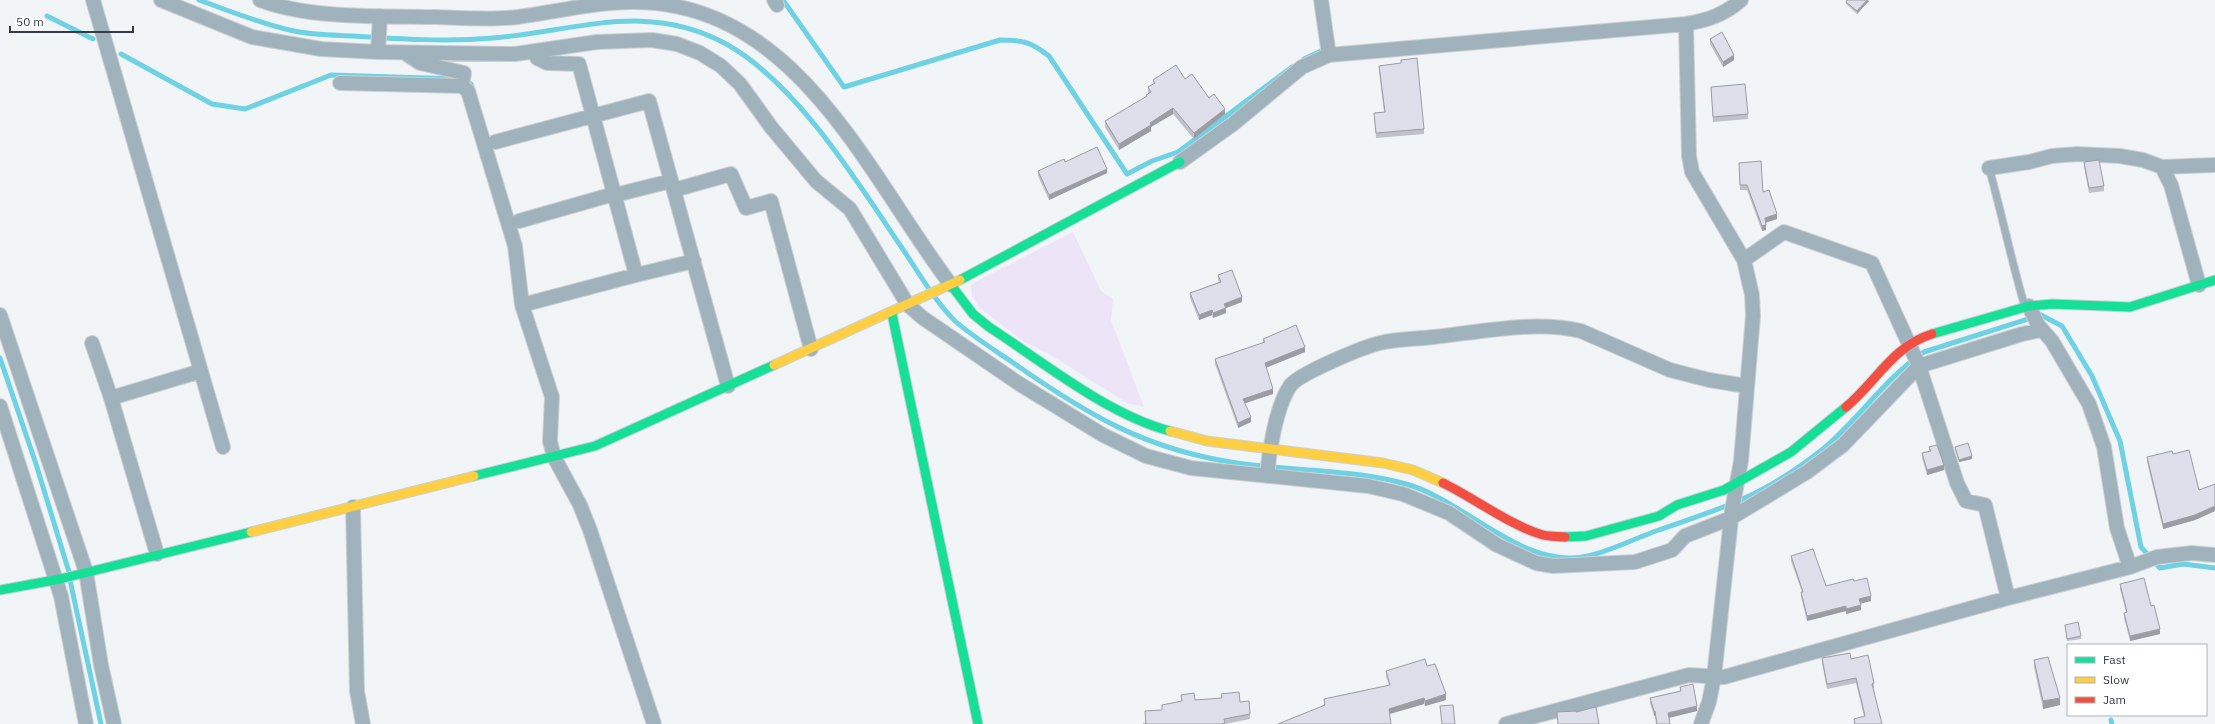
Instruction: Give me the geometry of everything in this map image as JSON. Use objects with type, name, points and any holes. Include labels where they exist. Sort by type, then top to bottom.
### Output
[{"type":"street","points":[[93,0],[223,447]]},
{"type":"street","points":[[161,0],[230,30],[252,37],[306,47],[378,49],[405,53],[515,54],[597,42],[652,40],[677,44],[700,53],[721,66],[740,84],[771,127],[816,181],[850,209],[923,318],[1018,383],[1126,448],[1168,463],[1191,468],[1267,474],[1368,486],[1403,494],[1449,513],[1503,548],[1536,563],[1553,566],[1635,562],[1672,550],[1685,536],[1732,514],[1807,472],[1843,445],[1918,363],[2022,334],[2033,316]]},
{"type":"street","points":[[260,0],[311,11],[380,21],[515,18],[601,5],[632,2],[655,2],[697,12],[730,25],[753,38],[799,78],[829,110],[859,149],[946,288],[989,327],[1121,411],[1158,428],[1189,437],[1269,453],[1383,463],[1413,470],[1464,493],[1526,528],[1544,535],[1568,538],[1586,536],[1659,516],[1677,506],[1736,488],[1816,433],[1849,405],[1922,336],[2033,316],[2052,304],[2130,307],[2215,280]]},
{"type":"street","points":[[1321,0],[1329,55]]},
{"type":"street","points":[[0,590],[58,579],[595,446],[892,314],[946,288],[1180,162],[1233,124],[1302,68],[1329,55],[1346,52],[1482,43],[1686,24],[1712,19],[1728,11],[1741,0]]},
{"type":"street","points":[[378,49],[380,21]]},
{"type":"street","points":[[1686,24],[1689,156],[1692,172],[1744,260],[1752,295],[1753,316],[1741,461],[1732,514],[1714,677],[1709,702],[1701,724]]},
{"type":"street","points":[[535,51],[537,58],[547,63],[579,64],[594,114],[636,275]]},
{"type":"street","points":[[405,53],[420,63],[464,73],[462,82],[468,91],[515,246],[526,304],[552,398],[550,441],[554,457],[580,505],[590,530],[654,724]]},
{"type":"street","points":[[340,83],[462,82]]},
{"type":"street","points":[[495,142],[594,114],[649,101],[728,386]]},
{"type":"street","points":[[1989,168],[2029,162],[2052,156],[2077,154],[2135,158],[2162,167],[2215,165]]},
{"type":"street","points":[[2162,167],[2171,184],[2199,285]]},
{"type":"street","points":[[519,221],[614,194],[731,174],[746,208],[771,202],[811,349]]},
{"type":"street","points":[[1744,260],[1784,232],[1872,263],[1918,363],[1957,483],[1966,501],[1984,505],[2008,598]]},
{"type":"street","points":[[526,304],[694,261]]},
{"type":"street","points":[[892,314],[978,724]]},
{"type":"street","points":[[0,315],[82,573],[114,724]]},
{"type":"street","points":[[2033,316],[2052,341],[2089,404],[2104,447],[2116,521],[2130,567]]},
{"type":"street","points":[[1267,474],[1269,453],[1283,402],[1290,386],[1299,377],[1380,343],[1490,331],[1566,328],[1581,331],[1670,370],[1709,380],[1747,386]]},
{"type":"street","points":[[92,343],[111,398],[157,554]]},
{"type":"street","points":[[111,398],[201,371]]},
{"type":"street","points":[[0,406],[58,579],[72,645],[86,724]]},
{"type":"street","points":[[353,507],[357,691],[363,724]]},
{"type":"street","points":[[1506,724],[1689,675],[1724,677],[2008,598],[2130,567],[2151,560],[2192,552],[2215,554]]},
{"type":"lane","points":[[1989,168],[2005,226],[2006,242],[2033,316]]},
{"type":"shaded area","points":[[1073,232],[1101,291],[1113,299],[1111,320],[1144,407],[1127,403],[1049,354],[1024,342],[980,308],[972,296],[971,284]]},
{"type":"building","points":[[1847,0],[1867,0],[1857,11],[1846,2]]},
{"type":"building","points":[[1722,32],[1734,55],[1723,62],[1710,39]]},
{"type":"building","points":[[1417,58],[1424,129],[1376,133],[1374,113],[1385,112],[1379,66],[1401,63],[1401,60]]},
{"type":"building","points":[[1176,65],[1185,79],[1192,74],[1209,98],[1214,94],[1225,109],[1194,133],[1173,108],[1150,123],[1151,125],[1119,144],[1105,121],[1147,96],[1146,95],[1151,92],[1148,87],[1155,83],[1153,80]]},
{"type":"building","points":[[1745,84],[1748,114],[1713,117],[1711,87]]},
{"type":"building","points":[[1097,147],[1107,169],[1049,195],[1038,171],[1064,159],[1065,162]]},
{"type":"building","points":[[2099,160],[2104,186],[2089,188],[2084,162]]},
{"type":"building","points":[[1761,161],[1763,192],[1769,190],[1777,214],[1765,218],[1766,225],[1762,226],[1747,185],[1740,185],[1739,163]]},
{"type":"building","points":[[1232,270],[1242,297],[1224,304],[1226,308],[1213,313],[1212,310],[1199,315],[1190,293],[1221,282],[1218,275]]},
{"type":"building","points":[[1296,325],[1305,347],[1265,363],[1273,389],[1243,399],[1251,417],[1238,423],[1215,359],[1265,342],[1263,339]]},
{"type":"building","points":[[1968,443],[1972,456],[1959,460],[1955,447]]},
{"type":"building","points":[[1937,445],[1944,465],[1927,470],[1922,453],[1931,451],[1929,447]]},
{"type":"building","points":[[2189,450],[2199,490],[2215,484],[2215,506],[2195,515],[2163,524],[2147,457],[2172,451],[2173,454]]},
{"type":"building","points":[[1813,549],[1826,586],[1853,579],[1854,581],[1867,578],[1871,596],[1859,599],[1861,605],[1846,609],[1846,606],[1807,616],[1801,592],[1803,592],[1791,556]]},
{"type":"building","points":[[2144,578],[2151,606],[2154,605],[2160,629],[2130,636],[2124,613],[2127,612],[2120,584]]},
{"type":"building","points":[[2078,622],[2081,636],[2067,639],[2065,625]]},
{"type":"building","points":[[1850,653],[1851,659],[1868,655],[1874,683],[1872,684],[1882,724],[1855,724],[1854,719],[1865,716],[1856,678],[1827,684],[1822,658]]},
{"type":"building","points":[[2048,657],[2060,698],[2043,701],[2034,660]]},
{"type":"building","points":[[1425,659],[1427,666],[1435,664],[1446,694],[1425,701],[1424,698],[1389,709],[1391,724],[1278,724],[1325,705],[1324,699],[1390,685],[1386,671]]},
{"type":"building","points":[[1693,684],[1697,706],[1668,713],[1670,724],[1657,724],[1655,711],[1650,698],[1681,691],[1680,687]]},
{"type":"building","points":[[1239,692],[1240,702],[1249,701],[1250,714],[1224,719],[1225,723],[1221,724],[1146,724],[1145,711],[1162,710],[1162,705],[1182,701],[1181,695],[1194,693],[1195,700],[1222,698],[1221,694]]},
{"type":"building","points":[[1453,705],[1455,724],[1442,724],[1440,706]]},
{"type":"building","points":[[1596,707],[1599,724],[1558,724],[1557,712],[1576,712]]},
{"type":"waterway","points":[[199,0],[270,25],[301,32],[324,35],[423,40],[458,40],[493,38],[583,25],[641,21],[669,24],[698,31],[728,45],[754,63],[779,84],[825,137],[866,194],[933,295],[955,321],[968,332],[1066,398],[1118,427],[1145,439],[1204,457],[1258,466],[1343,473],[1385,479],[1406,484],[1428,492],[1517,544],[1540,553],[1564,558],[1588,556],[1604,551],[1724,507],[1767,487],[1823,449],[1898,373],[1924,352],[2041,315],[2062,326],[2092,376],[2120,441],[2141,547],[2160,568],[2183,564],[2215,568]]},
{"type":"waterway","points":[[783,0],[844,87],[1000,40],[1021,41],[1032,45],[1049,56],[1127,174],[1152,161],[1178,152],[1292,67]]},
{"type":"waterway","points":[[47,16],[93,39]]},
{"type":"waterway","points":[[1304,59],[1323,50]]},
{"type":"waterway","points":[[121,54],[212,104],[245,109],[331,75],[459,79],[471,84],[473,90]]},
{"type":"waterway","points":[[0,358],[36,464],[69,572]]},
{"type":"waterway","points":[[70,580],[101,724]]},
{"type":"waterway","points":[[2111,720],[2112,724]]},
{"type":"traffic: fast","points":[[960,280],[1180,162]]},
{"type":"traffic: fast","points":[[1932,334],[2029,306],[2052,304],[2130,307],[2215,280]]},
{"type":"traffic: fast","points":[[951,285],[973,314],[989,327],[1076,386],[1123,413],[1170,431]]},
{"type":"traffic: fast","points":[[892,314],[978,724]]},
{"type":"traffic: fast","points":[[474,476],[595,446],[774,365]]},
{"type":"traffic: fast","points":[[1565,537],[1586,536],[1659,516],[1677,505],[1724,490],[1791,452],[1846,407]]},
{"type":"traffic: fast","points":[[0,590],[60,579],[251,532]]},
{"type":"traffic: slow","points":[[774,365],[960,280]]},
{"type":"traffic: slow","points":[[1170,431],[1207,441],[1383,463],[1413,470],[1443,483]]},
{"type":"traffic: slow","points":[[251,532],[474,476]]},
{"type":"traffic: jam","points":[[1846,407],[1906,347],[1932,334]]},
{"type":"traffic: jam","points":[[1443,483],[1505,519],[1531,531],[1546,536],[1565,537]]}]
